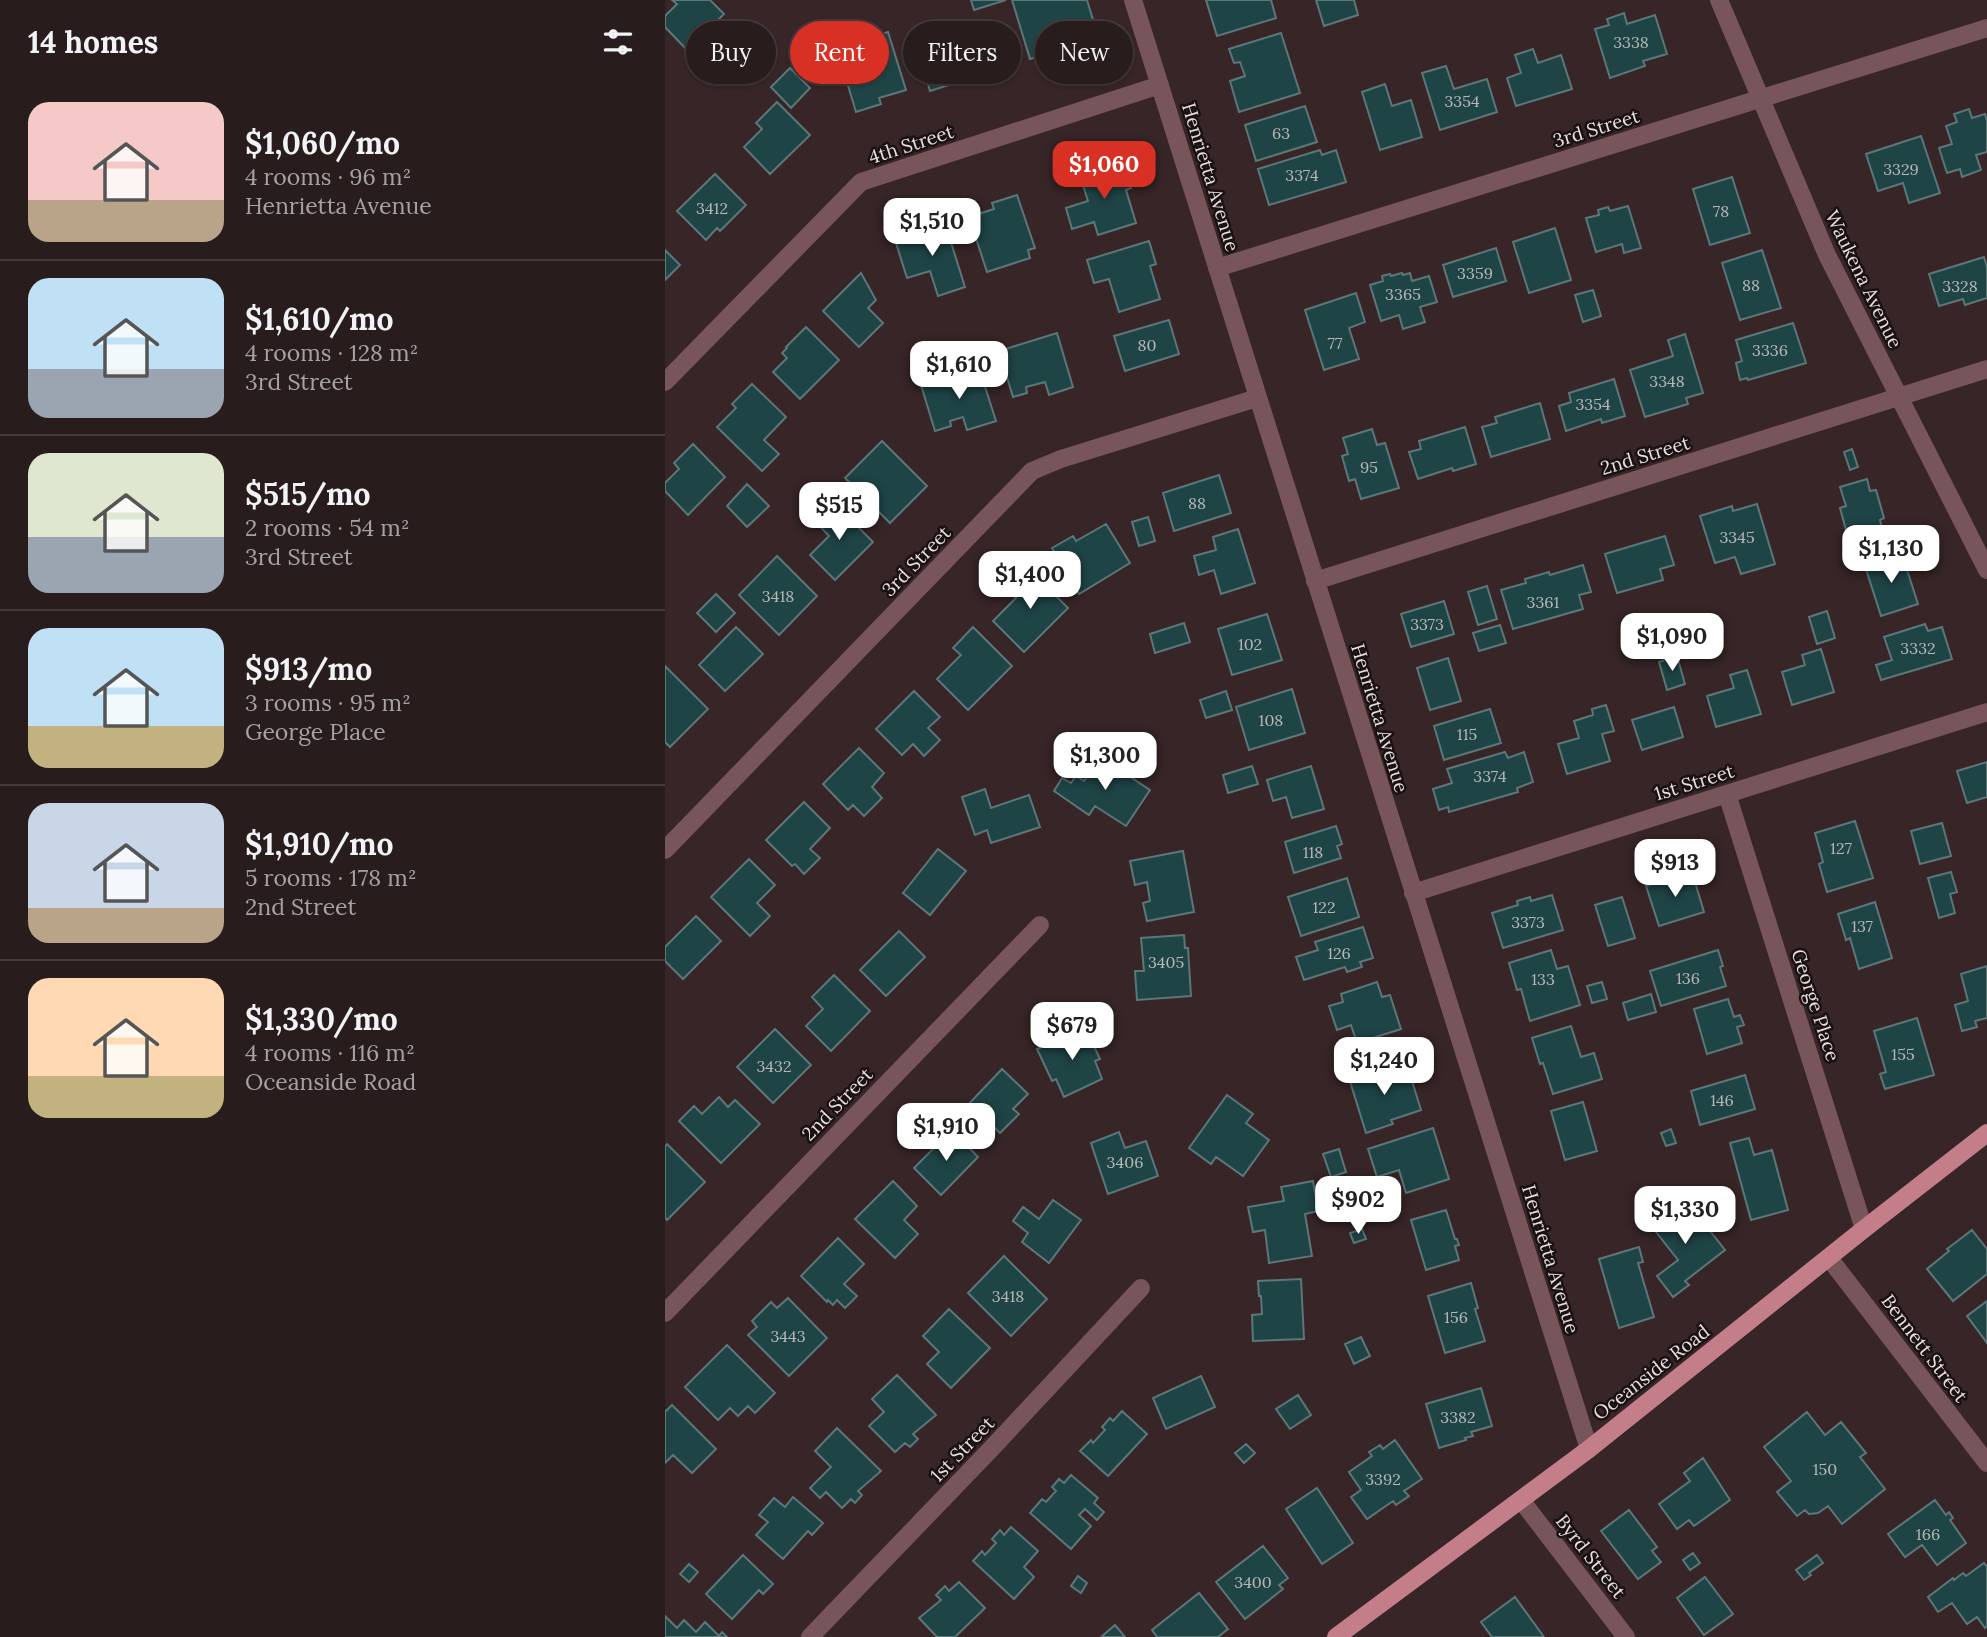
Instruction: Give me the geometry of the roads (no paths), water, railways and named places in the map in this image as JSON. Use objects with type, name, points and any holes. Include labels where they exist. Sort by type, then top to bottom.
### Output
[{"type":"main road","name":"Oceanside Road","points":[[1336,1637],[1589,1449],[1987,1133]]},
{"type":"street","name":"Henrietta Avenue","points":[[1133,0],[1589,1449]]},
{"type":"street","name":"Waukena Avenue","points":[[1719,0],[1827,255],[1987,570]]},
{"type":"street","name":"3rd Street","points":[[1217,268],[1987,28]]},
{"type":"street","name":"4th Street","points":[[665,382],[861,182],[1160,85]]},
{"type":"street","name":"2nd Street","points":[[1315,580],[1987,369]]},
{"type":"street","name":"3rd Street","points":[[665,850],[1032,471],[1061,459],[1257,398]]},
{"type":"street","name":"1st Street","points":[[1413,893],[1987,712]]},
{"type":"street","name":"George Place","points":[[1727,794],[1864,1229]]},
{"type":"street","name":"2nd Street","points":[[665,1312],[1039,925]]},
{"type":"street","name":"Bennett Street","points":[[1829,1258],[1987,1463]]},
{"type":"street","name":"1st Street","points":[[810,1637],[1141,1288]]},
{"type":"street","name":"Byrd Street","points":[[1521,1500],[1626,1637]]}]
